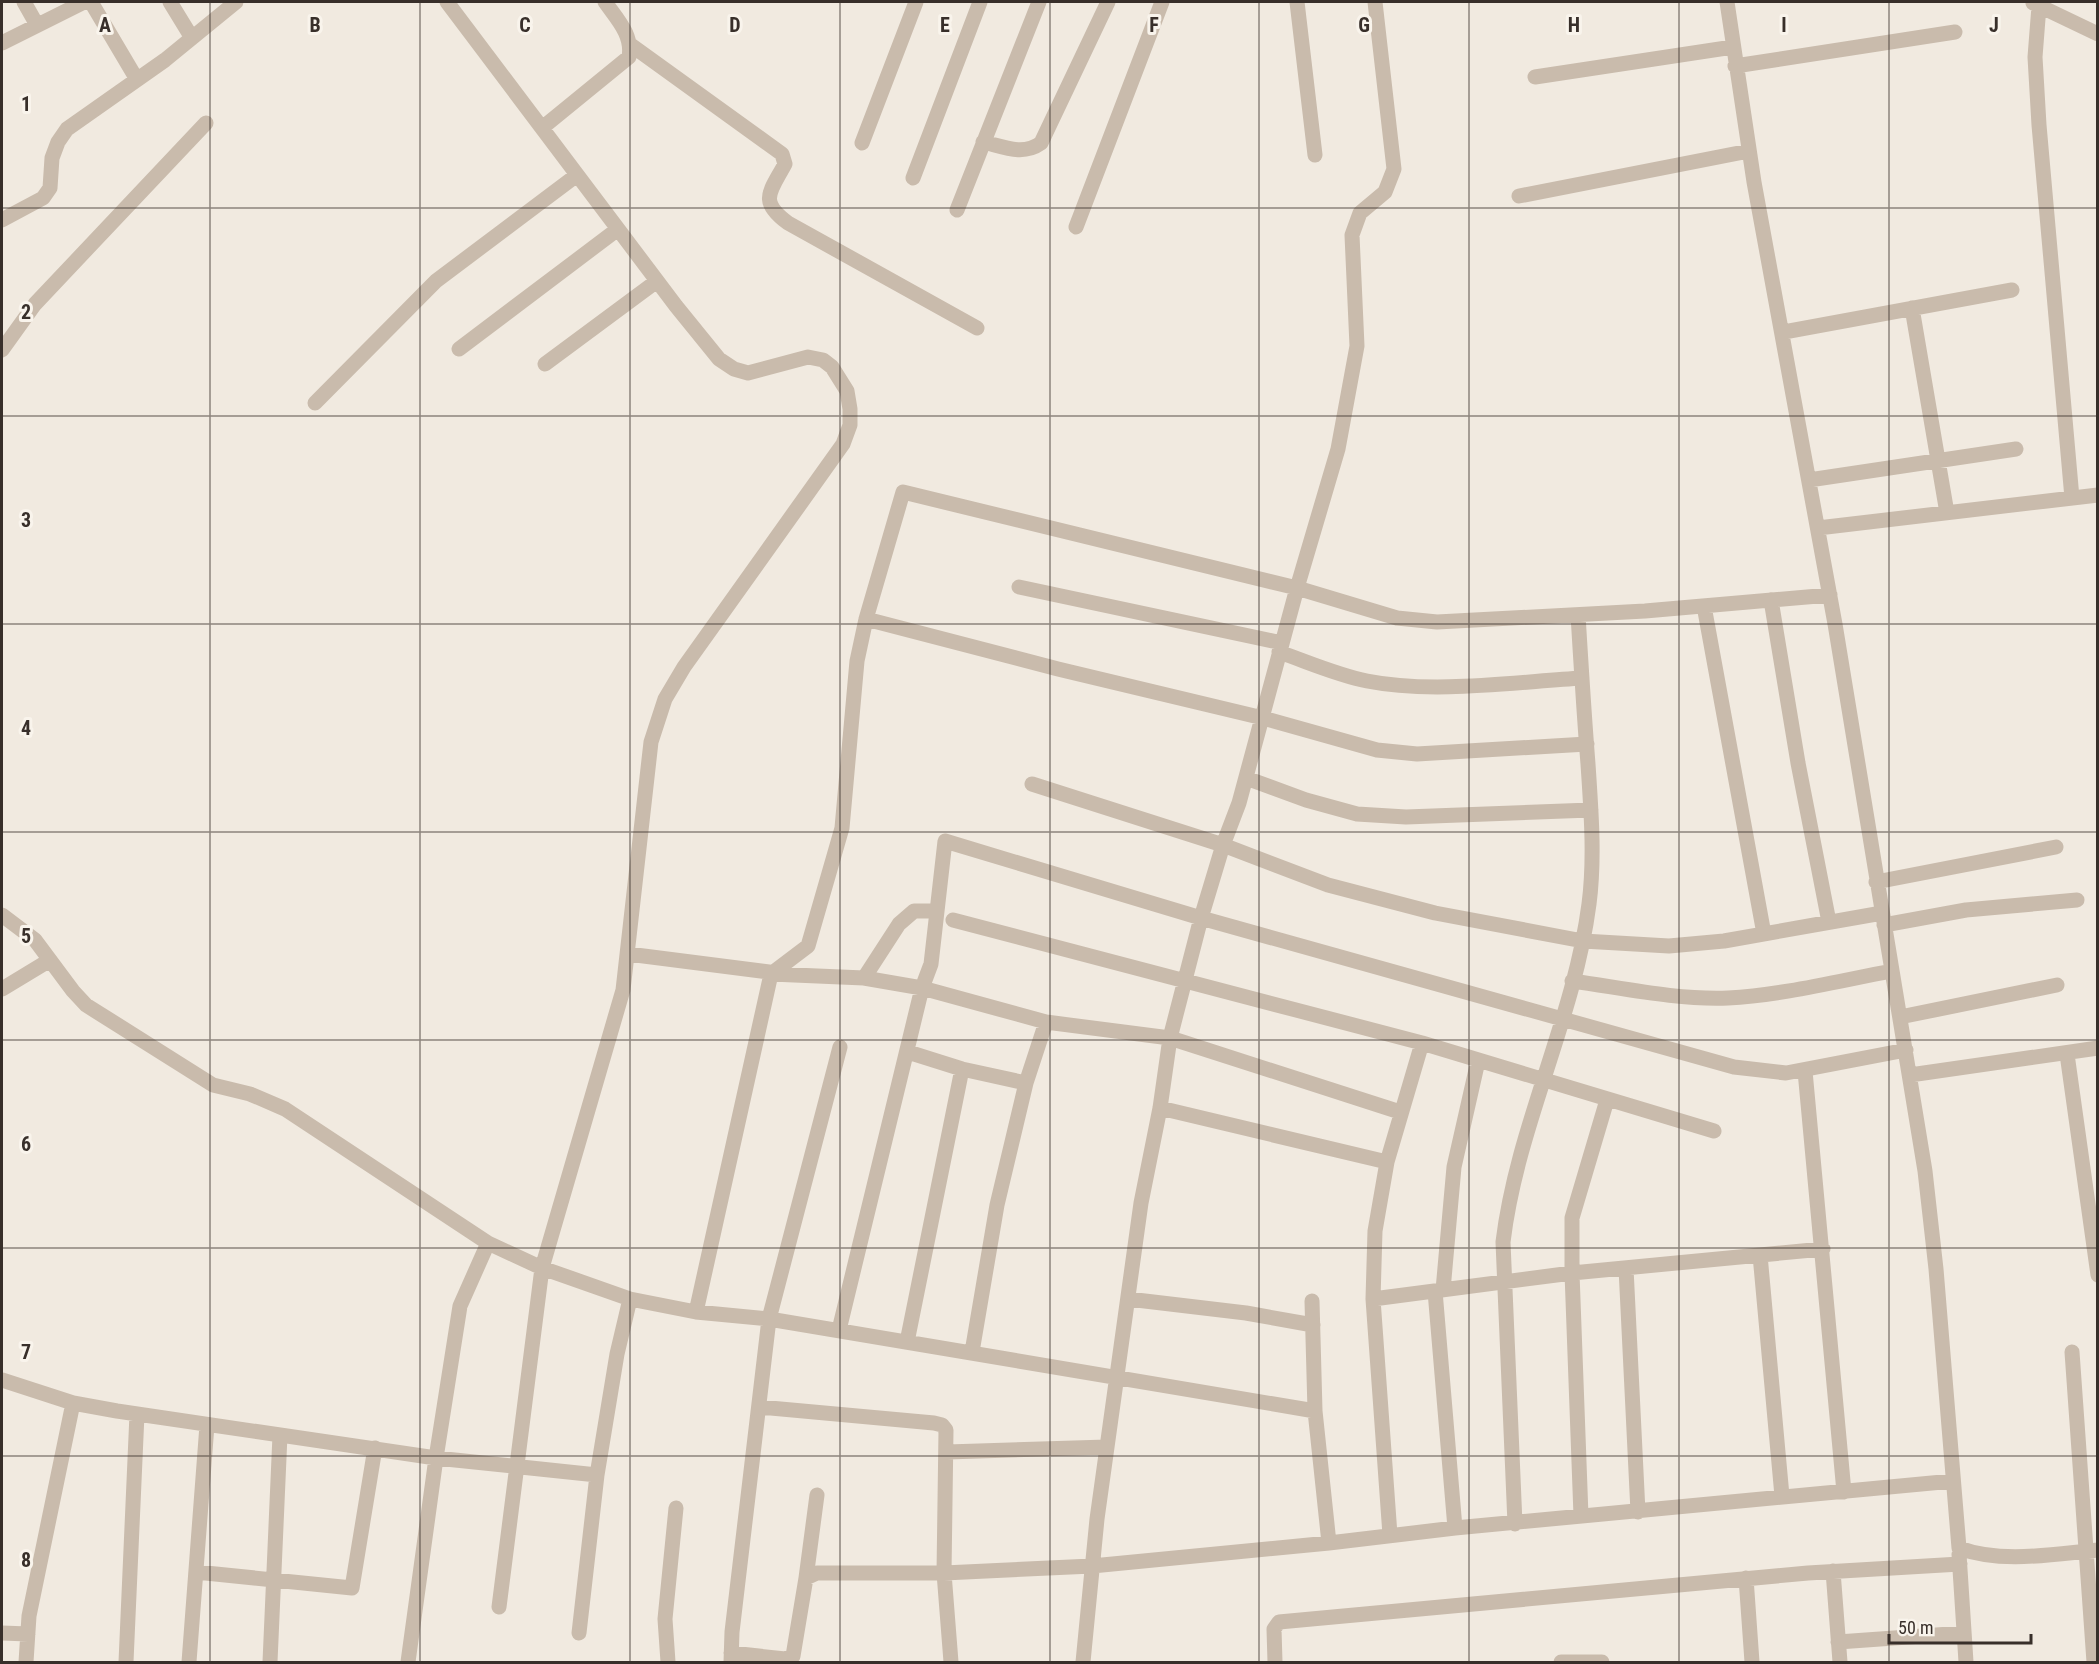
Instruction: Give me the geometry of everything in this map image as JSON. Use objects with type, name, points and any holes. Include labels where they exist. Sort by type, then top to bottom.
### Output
[{"type":"street","points":[[24,2],[37,25]]},
{"type":"street","points":[[2,43],[84,2]]},
{"type":"street","points":[[91,2],[136,78]]},
{"type":"street","points":[[170,2],[192,38]]},
{"type":"street","points":[[2,220],[43,198],[50,188],[52,158],[58,142],[68,129],[192,38],[236,2]]},
{"type":"street","points":[[447,2],[657,281],[719,359],[734,369],[748,373],[808,357],[823,360],[832,367],[847,391],[850,425],[843,444],[822,477],[684,667],[665,699],[651,742],[623,990],[542,1268],[519,1466],[499,1607]]},
{"type":"street","points":[[542,128],[629,57],[631,45],[628,34],[605,2]]},
{"type":"street","points":[[862,143],[916,2]]},
{"type":"street","points":[[913,178],[980,2]]},
{"type":"street","points":[[957,210],[1039,2]]},
{"type":"street","points":[[983,142],[1023,152],[1032,150],[1041,143],[1108,2]]},
{"type":"street","points":[[1076,227],[1162,2]]},
{"type":"street","points":[[1297,2],[1314,155]]},
{"type":"street","points":[[1083,1662],[1107,1447],[1141,1203],[1160,1108],[1170,1038],[1201,918],[1246,778],[1297,588],[1338,449],[1357,346],[1352,235],[1360,213],[1385,192],[1392,180],[1394,169],[1375,2]]},
{"type":"street","points":[[1727,2],[1749,151],[1784,332],[1830,595],[1910,1076],[1936,1269],[1966,1662]]},
{"type":"street","points":[[2072,498],[2038,125],[2034,4],[2097,34]]},
{"type":"street","points":[[1735,66],[1954,32]]},
{"type":"street","points":[[631,45],[782,154],[785,164],[768,196],[768,206],[775,214],[977,328]]},
{"type":"street","points":[[1534,77],[1733,47]]},
{"type":"street","points":[[2,350],[35,304],[206,123]]},
{"type":"street","points":[[1520,196],[1749,151]]},
{"type":"street","points":[[315,403],[436,281],[577,175]]},
{"type":"street","points":[[459,349],[618,229]]},
{"type":"street","points":[[545,364],[657,281]]},
{"type":"street","points":[[1784,332],[2012,290]]},
{"type":"street","points":[[1912,308],[1940,461],[1947,513]]},
{"type":"street","points":[[1809,480],[2016,449]]},
{"type":"street","points":[[696,1312],[771,974],[808,946],[842,828],[857,661],[866,620],[903,492],[1297,588],[1397,618],[1427,621],[1578,615],[1830,595]]},
{"type":"street","points":[[1818,528],[2097,495]]},
{"type":"street","points":[[1019,587],[1281,647],[1366,681],[1438,686],[1582,678]]},
{"type":"street","points":[[1771,600],[1798,763],[1829,922]]},
{"type":"street","points":[[1704,606],[1764,934]]},
{"type":"street","points":[[1515,1524],[1503,1242],[1507,1208],[1583,941],[1590,892],[1593,847],[1578,615]]},
{"type":"street","points":[[866,620],[1058,669],[1263,717],[1349,744],[1377,750],[1408,753],[1587,744]]},
{"type":"street","points":[[1246,778],[1306,800],[1357,813],[1406,817],[1591,810]]},
{"type":"street","points":[[1032,784],[1223,845],[1349,891],[1435,913],[1583,941],[1669,946],[1764,934],[1829,922],[2078,900]]},
{"type":"street","points":[[839,1330],[922,988],[931,964],[945,841],[1201,918],[1746,1069],[1786,1073],[1806,1071],[1906,1050]]},
{"type":"street","points":[[1876,882],[2055,847]]},
{"type":"street","points":[[864,978],[899,924],[914,911],[937,911]]},
{"type":"street","points":[[2,915],[35,940],[86,1005],[110,1021],[213,1085],[250,1094],[315,1126],[488,1243],[542,1268],[630,1299],[696,1312],[769,1319],[839,1330],[1315,1411]]},
{"type":"street","points":[[953,920],[1422,1044],[1714,1131]]},
{"type":"street","points":[[628,954],[771,974],[864,978],[922,988],[1046,1022],[1170,1038],[1400,1112]]},
{"type":"street","points":[[2,989],[50,960]]},
{"type":"street","points":[[1572,981],[1687,997],[1727,998],[1760,995],[1892,971]]},
{"type":"street","points":[[1900,1017],[2057,985]]},
{"type":"street","points":[[972,1353],[997,1205],[1026,1083],[1046,1022]]},
{"type":"street","points":[[1390,1535],[1373,1299],[1375,1231],[1387,1162],[1422,1044]]},
{"type":"street","points":[[818,1495],[793,1656],[785,1659],[731,1658],[769,1319],[840,1047]]},
{"type":"street","points":[[1910,1076],[2097,1048]]},
{"type":"street","points":[[908,1052],[962,1069],[1026,1083]]},
{"type":"street","points":[[2067,1053],[2097,1275]]},
{"type":"street","points":[[1455,1528],[1439,1290],[1454,1167],[1478,1061]]},
{"type":"street","points":[[907,1342],[962,1069]]},
{"type":"street","points":[[1806,1071],[1844,1492]]},
{"type":"street","points":[[1581,1516],[1572,1218],[1607,1100]]},
{"type":"street","points":[[1160,1108],[1387,1162]]},
{"type":"street","points":[[408,1662],[460,1306],[488,1243]]},
{"type":"street","points":[[1373,1299],[1572,1273],[1823,1249]]},
{"type":"street","points":[[1760,1256],[1782,1496]]},
{"type":"street","points":[[1626,1268],[1638,1512]]},
{"type":"street","points":[[579,1633],[597,1475],[617,1354],[630,1299]]},
{"type":"street","points":[[1128,1299],[1246,1313],[1313,1325]]},
{"type":"street","points":[[1312,1300],[1315,1411],[1329,1543]]},
{"type":"street","points":[[2072,1352],[2092,1551],[2094,1662]]},
{"type":"street","points":[[2,1380],[73,1403],[137,1414],[436,1458],[519,1466],[554,1473],[597,1475]]},
{"type":"street","points":[[26,1662],[28,1634],[73,1403]]},
{"type":"street","points":[[759,1407],[934,1423],[942,1425],[946,1430],[944,1573],[951,1662]]},
{"type":"street","points":[[126,1662],[137,1414]]},
{"type":"street","points":[[189,1662],[207,1425]]},
{"type":"street","points":[[270,1662],[280,1436]]},
{"type":"street","points":[[947,1452],[1107,1447]]},
{"type":"street","points":[[196,1572],[274,1578],[352,1588],[375,1448]]},
{"type":"street","points":[[806,1578],[817,1573],[944,1573],[1092,1566],[1329,1543],[1455,1528],[1953,1481]]},
{"type":"street","points":[[668,1662],[665,1619],[676,1508]]},
{"type":"street","points":[[1959,1548],[1970,1552],[2028,1556],[2092,1551]]},
{"type":"street","points":[[1275,1662],[1274,1629],[1280,1622],[1746,1578],[1960,1564]]},
{"type":"street","points":[[1833,1571],[1840,1662]]},
{"type":"street","points":[[1746,1578],[1752,1662]]},
{"type":"street","points":[[2,1633],[28,1634]]},
{"type":"street","points":[[1838,1642],[1964,1634]]},
{"type":"street","points":[[1561,1662],[1602,1662]]}]
